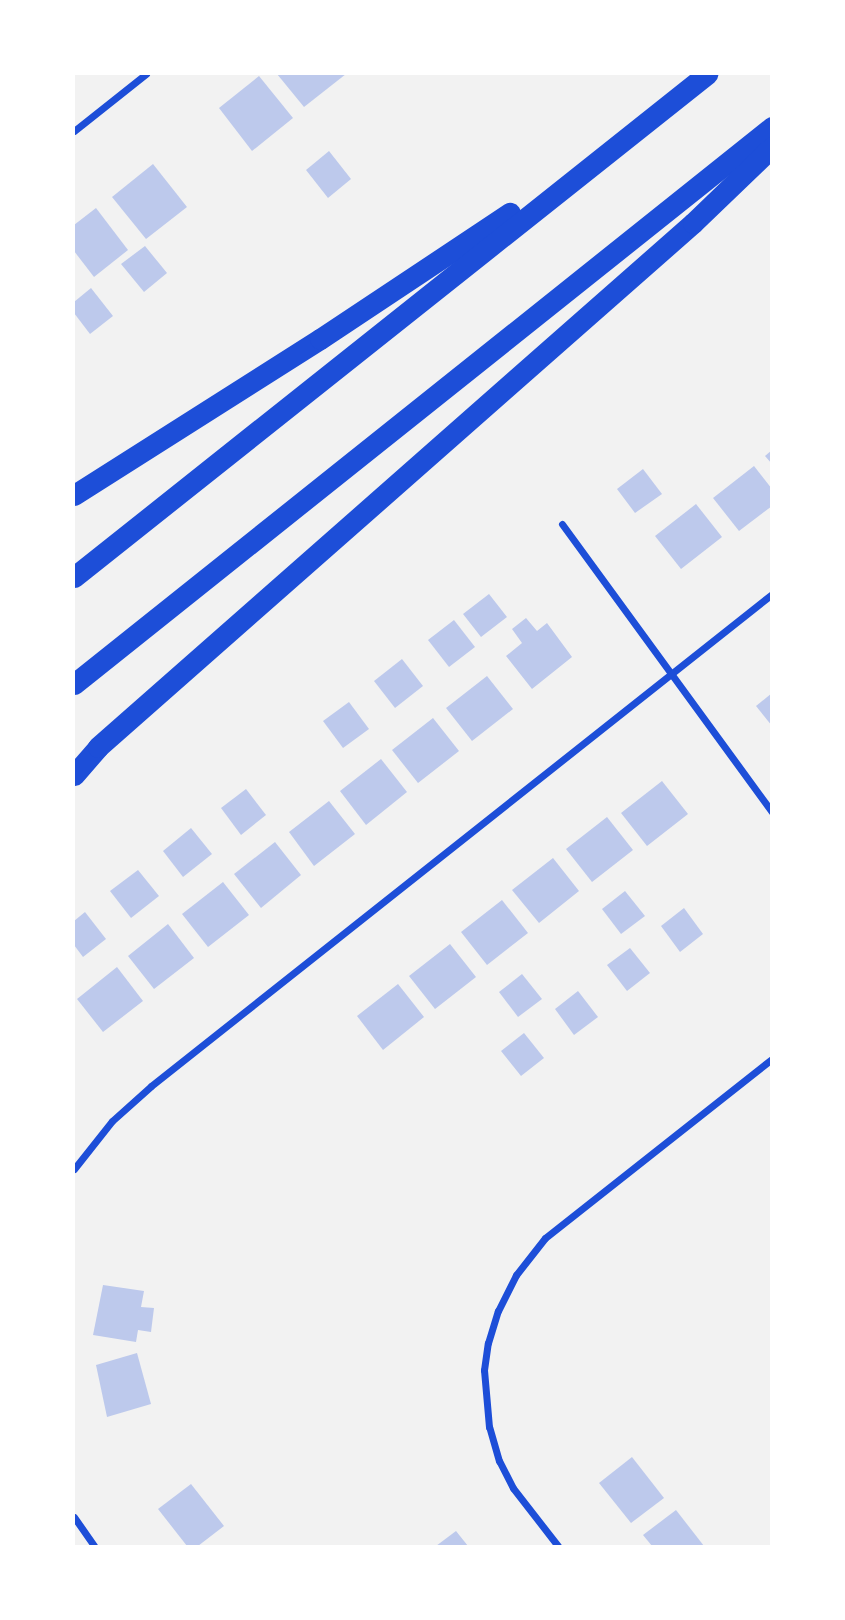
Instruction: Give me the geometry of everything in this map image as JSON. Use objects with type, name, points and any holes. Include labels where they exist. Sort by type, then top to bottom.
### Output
[{"type":"highway","points":[[74,577],[707,74]]},
{"type":"highway","points":[[74,495],[439,262],[656,113]]},
{"type":"highway","points":[[74,684],[772,127]]},
{"type":"highway","points":[[74,775],[98,747],[693,223],[772,147]]},
{"type":"street","points":[[74,131],[146,74]]},
{"type":"street","points":[[562,524],[772,812]]},
{"type":"street","points":[[74,1169],[112,1121],[151,1086],[772,594]]},
{"type":"street","points":[[558,1546],[513,1488],[499,1461],[489,1427],[484,1370],[488,1343],[498,1311],[516,1275],[545,1238],[772,1059]]},
{"type":"street","points":[[74,1517],[94,1546]]},
{"type":"building","points":[[277,74],[346,74],[304,107]]},
{"type":"building","points":[[259,76],[293,118],[252,151],[219,108]]},
{"type":"building","points":[[329,151],[351,179],[328,198],[306,170]]},
{"type":"building","points":[[153,164],[187,207],[146,239],[112,197]]},
{"type":"building","points":[[96,208],[128,250],[94,277],[74,251],[74,225]]},
{"type":"building","points":[[145,246],[167,273],[144,292],[121,264]]},
{"type":"building","points":[[91,288],[113,316],[90,334],[74,313],[74,302]]},
{"type":"building","points":[[772,450],[772,464],[765,456]]},
{"type":"building","points":[[754,466],[772,489],[772,506],[739,531],[713,498]]},
{"type":"building","points":[[643,469],[662,494],[635,513],[617,489]]},
{"type":"building","points":[[696,504],[722,537],[681,569],[655,536]]},
{"type":"building","points":[[489,594],[507,617],[481,637],[463,614]]},
{"type":"building","points":[[526,618],[537,631],[547,623],[572,657],[532,689],[506,656],[522,643],[512,629]]},
{"type":"building","points":[[454,620],[475,647],[449,667],[428,640]]},
{"type":"building","points":[[402,659],[423,686],[395,708],[374,681]]},
{"type":"building","points":[[487,676],[513,709],[472,741],[446,708]]},
{"type":"building","points":[[772,693],[772,726],[756,706]]},
{"type":"building","points":[[349,702],[369,729],[343,748],[323,721]]},
{"type":"building","points":[[433,718],[459,751],[418,783],[392,750]]},
{"type":"building","points":[[381,759],[407,792],[366,825],[340,791]]},
{"type":"building","points":[[662,781],[688,814],[647,846],[621,813]]},
{"type":"building","points":[[246,789],[266,815],[241,835],[221,808]]},
{"type":"building","points":[[329,801],[355,834],[314,866],[289,832]]},
{"type":"building","points":[[607,817],[633,850],[592,882],[566,849]]},
{"type":"building","points":[[191,828],[212,854],[183,877],[163,851]]},
{"type":"building","points":[[275,842],[301,875],[261,908],[234,874]]},
{"type":"building","points":[[553,858],[579,891],[539,923],[512,890]]},
{"type":"building","points":[[138,870],[159,896],[131,918],[110,891]]},
{"type":"building","points":[[223,882],[249,915],[208,947],[182,914]]},
{"type":"building","points":[[625,891],[645,916],[621,934],[602,909]]},
{"type":"building","points":[[502,900],[528,933],[487,965],[461,932]]},
{"type":"building","points":[[684,908],[703,934],[680,952],[661,926]]},
{"type":"building","points":[[85,912],[106,939],[83,957],[74,945],[74,921]]},
{"type":"building","points":[[168,924],[194,958],[154,989],[128,956]]},
{"type":"building","points":[[450,944],[476,977],[435,1009],[409,976]]},
{"type":"building","points":[[630,948],[650,973],[627,991],[607,965]]},
{"type":"building","points":[[117,967],[143,1001],[103,1032],[77,999]]},
{"type":"building","points":[[522,974],[542,999],[518,1017],[499,992]]},
{"type":"building","points":[[398,984],[424,1017],[383,1050],[357,1016]]},
{"type":"building","points":[[578,991],[598,1017],[574,1035],[555,1009]]},
{"type":"building","points":[[524,1033],[544,1058],[521,1076],[501,1051]]},
{"type":"building","points":[[103,1285],[144,1291],[141,1307],[154,1308],[151,1332],[138,1330],[136,1342],[93,1335]]},
{"type":"building","points":[[137,1353],[151,1404],[107,1417],[96,1365]]},
{"type":"building","points":[[632,1457],[664,1498],[631,1523],[599,1483]]},
{"type":"building","points":[[191,1484],[224,1526],[198,1546],[187,1546],[158,1509]]},
{"type":"building","points":[[676,1510],[704,1546],[652,1546],[643,1535]]},
{"type":"building","points":[[456,1531],[468,1546],[436,1546]]}]
